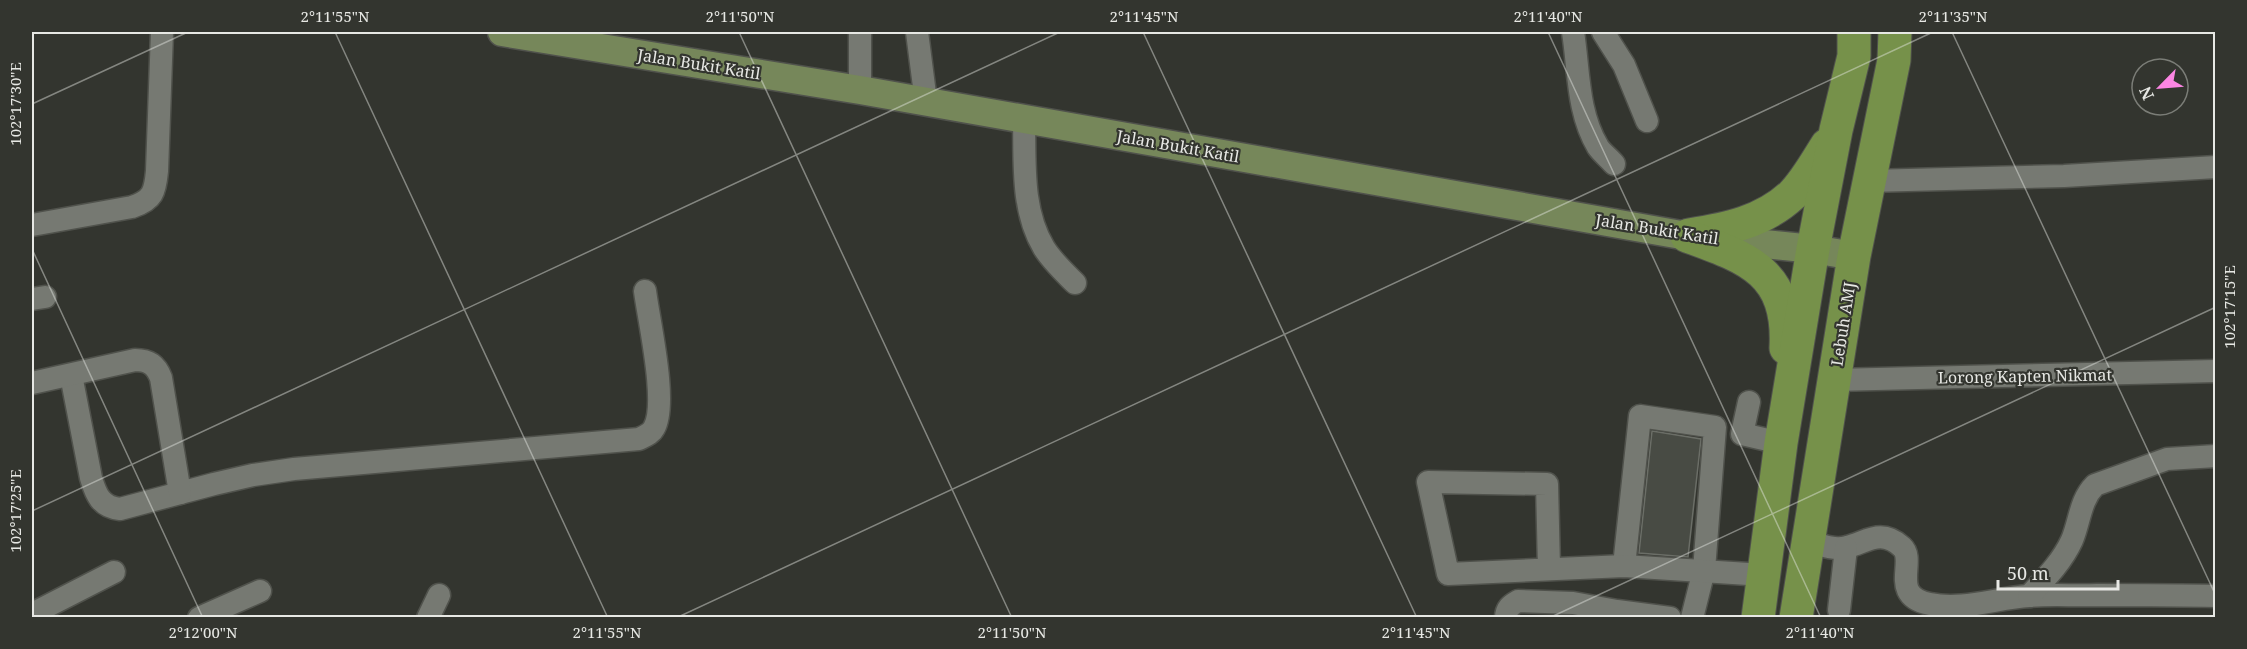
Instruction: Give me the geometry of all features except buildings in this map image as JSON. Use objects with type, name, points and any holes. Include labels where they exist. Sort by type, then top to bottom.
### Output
[{"type":"highway","points":[[1758,618],[1781,443],[1813,249],[1836,130],[1854,56],[1854,32]]},
{"type":"highway","name":"Lebuh AMJ","points":[[1796,618],[1854,256],[1894,60],[1895,32]]},
{"type":"highway","points":[[1687,236],[1752,221],[1792,195],[1806,178],[1836,130]]},
{"type":"highway","points":[[1687,236],[1747,260],[1767,276],[1778,295],[1787,336],[1781,443]]},
{"type":"main road","name":"Jalan Bukit Katil","points":[[502,32],[860,90],[1687,236],[1813,249],[1854,256]]},
{"type":"street","points":[[32,225],[132,207],[142,204],[151,196],[156,186],[162,32]]},
{"type":"street","points":[[860,32],[860,90]]},
{"type":"street","points":[[917,32],[926,102]]},
{"type":"street","points":[[1573,32],[1581,101],[1589,129],[1599,148],[1614,164]]},
{"type":"street","points":[[1603,32],[1624,65],[1647,121]]},
{"type":"street","points":[[1024,119],[1025,180],[1035,228],[1044,248],[1075,283]]},
{"type":"street","points":[[1869,181],[2064,176],[2216,167]]},
{"type":"street","points":[[71,375],[95,493],[102,503],[111,508],[120,509],[253,475],[294,469],[639,439],[649,434],[654,428],[660,401],[645,291]]},
{"type":"street","points":[[32,383],[135,360],[144,360],[158,370],[180,493]]},
{"type":"street","name":"Lorong Kapten Nikmat","points":[[1833,380],[2216,371]]},
{"type":"street","points":[[1749,402],[1742,434],[1781,443]]},
{"type":"street","points":[[1624,566],[1640,416],[1715,427],[1704,570],[1692,618]]},
{"type":"street","points":[[2030,596],[2062,558],[2072,540],[2087,494],[2095,486],[2167,459],[2216,456]]},
{"type":"street","points":[[1549,568],[1546,484],[1428,482],[1448,574],[1624,566],[1764,575]]},
{"type":"street","points":[[1807,540],[1830,548],[1846,548],[1875,537],[1893,541],[1904,549],[1908,564],[1904,575],[1915,608],[1929,604],[1946,606],[2030,596],[2216,596]]},
{"type":"street","points":[[1839,610],[1846,548]]},
{"type":"street","points":[[32,614],[114,572]]},
{"type":"street","points":[[199,618],[260,591]]},
{"type":"street","points":[[428,618],[439,595]]},
{"type":"street","points":[[1506,618],[1506,612],[1510,606],[1518,601],[1573,603],[1670,618]]}]
